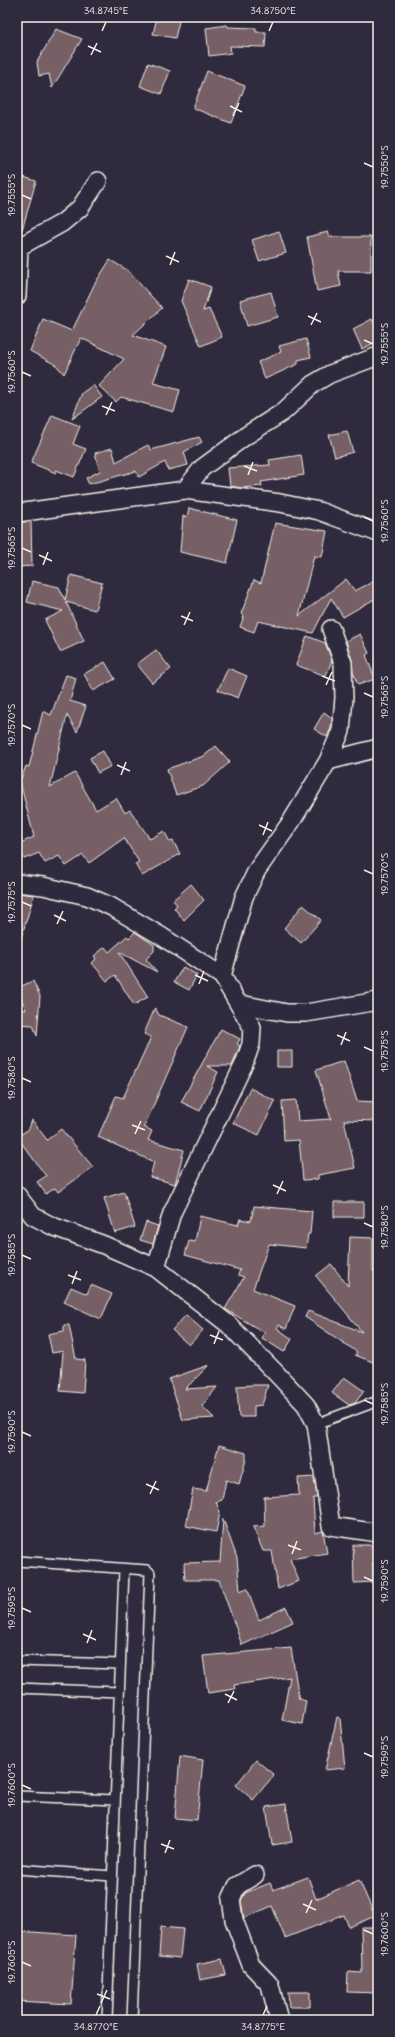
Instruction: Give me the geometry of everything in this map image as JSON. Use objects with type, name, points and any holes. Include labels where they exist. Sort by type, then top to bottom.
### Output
[{"type":"street","points":[[17,296],[19,247],[62,223],[80,208],[98,181]]},
{"type":"street","points":[[185,490],[202,468],[247,435],[283,412],[314,384],[330,374],[378,356]]},
{"type":"street","points":[[17,513],[185,490],[267,501],[320,511],[378,533]]},
{"type":"street","points":[[222,976],[244,897],[258,870],[291,822],[328,761],[340,730],[344,698],[343,664],[330,630]]},
{"type":"street","points":[[328,761],[378,748]]},
{"type":"street","points":[[17,883],[43,886],[86,896],[112,907],[161,936],[222,976],[240,1004],[252,1027],[251,1044],[241,1072],[172,1214],[156,1268]]},
{"type":"street","points":[[240,1004],[287,1013],[306,1013],[378,1001]]},
{"type":"street","points":[[17,1195],[33,1216],[52,1226],[104,1244],[156,1268],[228,1324],[306,1405],[316,1424],[331,1526],[378,1533]]},
{"type":"street","points":[[255,1875],[237,1886],[231,1898],[234,1920],[251,1965],[270,1985],[279,2020]]},
{"type":"lane","points":[[316,1424],[378,1401]]},
{"type":"lane","points":[[17,1561],[149,1571],[132,2020]]},
{"type":"lane","points":[[107,2020],[124,1569]]},
{"type":"lane","points":[[17,1661],[120,1664]]},
{"type":"lane","points":[[17,1688],[119,1692]]},
{"type":"lane","points":[[17,1796],[115,1800]]},
{"type":"lane","points":[[17,1869],[112,1876]]},
{"type":"building","points":[[157,17],[180,17],[175,38],[153,34]]},
{"type":"building","points":[[227,25],[228,27],[256,28],[256,32],[266,32],[265,47],[230,46],[231,53],[209,56],[206,28]]},
{"type":"building","points":[[56,29],[82,39],[52,88],[49,74],[39,76],[37,62]]},
{"type":"building","points":[[148,63],[170,71],[161,94],[140,86]]},
{"type":"building","points":[[207,71],[245,86],[231,123],[193,108]]},
{"type":"building","points":[[17,175],[36,181],[22,230],[17,230]]},
{"type":"building","points":[[279,231],[286,253],[259,261],[252,240]]},
{"type":"building","points":[[328,232],[330,237],[371,237],[371,271],[338,271],[341,286],[317,291],[307,237]]},
{"type":"building","points":[[110,260],[127,270],[162,308],[133,335],[166,347],[153,383],[180,390],[174,412],[121,397],[116,402],[99,386],[124,359],[81,338],[64,374],[56,365],[30,351],[43,319],[72,331],[94,285]]},
{"type":"building","points":[[189,279],[211,287],[203,311],[209,309],[222,337],[201,346],[181,301]]},
{"type":"building","points":[[271,292],[278,317],[247,326],[240,300]]},
{"type":"building","points":[[372,319],[378,332],[378,341],[362,349],[353,329]]},
{"type":"building","points":[[306,339],[311,357],[298,360],[298,364],[265,379],[258,362],[281,352],[279,346]]},
{"type":"building","points":[[93,385],[102,397],[72,419],[82,393]]},
{"type":"building","points":[[52,415],[80,426],[73,444],[86,449],[74,477],[56,470],[56,473],[31,463]]},
{"type":"building","points":[[347,431],[353,452],[335,457],[329,435]]},
{"type":"building","points":[[199,437],[202,442],[184,452],[188,465],[168,470],[165,462],[139,477],[136,471],[89,484],[86,478],[100,471],[95,453],[112,448],[116,462],[148,445],[151,450]]},
{"type":"building","points":[[301,455],[304,475],[261,482],[262,486],[242,488],[230,486],[228,468],[270,465],[269,460]]},
{"type":"building","points":[[189,508],[237,520],[227,563],[180,552],[183,516],[187,517]]},
{"type":"building","points":[[31,521],[32,566],[17,567],[17,523]]},
{"type":"building","points":[[275,523],[327,531],[322,557],[314,556],[299,616],[346,579],[355,591],[378,579],[378,597],[343,617],[331,598],[313,633],[258,621],[254,632],[240,627],[244,616],[241,614],[254,580],[261,583]]},
{"type":"building","points":[[71,575],[102,583],[95,610],[66,602],[84,641],[60,652],[45,620],[63,611],[27,602],[32,581],[59,587],[65,600]]},
{"type":"building","points":[[360,634],[369,653],[366,655],[375,679],[358,685],[353,672],[352,660],[346,641]]},
{"type":"building","points":[[307,636],[325,643],[332,660],[326,676],[296,665]]},
{"type":"building","points":[[156,650],[171,669],[152,683],[137,664]]},
{"type":"building","points":[[105,662],[115,679],[93,691],[84,674]]},
{"type":"building","points":[[228,668],[247,676],[238,698],[218,690]]},
{"type":"building","points":[[66,675],[76,678],[70,701],[86,706],[77,732],[67,715],[50,787],[75,773],[96,810],[116,798],[125,813],[130,810],[150,839],[164,831],[170,842],[173,841],[180,854],[142,876],[135,864],[139,862],[124,838],[89,863],[83,855],[66,866],[59,856],[45,863],[39,853],[24,859],[18,844],[34,837],[20,782],[26,766],[29,767],[43,711],[51,715]]},
{"type":"building","points":[[324,712],[332,718],[331,728],[327,737],[314,729]]},
{"type":"building","points":[[216,746],[230,762],[203,786],[176,795],[167,769],[204,756]]},
{"type":"building","points":[[103,751],[111,766],[98,773],[90,758]]},
{"type":"building","points":[[191,884],[204,900],[184,920],[174,908],[177,905],[173,900]]},
{"type":"building","points":[[17,893],[34,895],[21,938],[17,937]]},
{"type":"building","points":[[303,905],[321,920],[301,943],[284,928]]},
{"type":"building","points":[[135,932],[154,945],[154,951],[146,959],[157,972],[119,952],[148,997],[134,1005],[115,975],[107,981],[92,963],[96,959],[94,956],[105,947],[109,952],[127,936],[129,938]]},
{"type":"building","points":[[183,967],[197,975],[189,990],[174,982]]},
{"type":"building","points":[[33,981],[40,996],[37,1036],[33,1025],[17,1024],[17,1009],[26,1010],[17,988]]},
{"type":"building","points":[[155,1008],[159,1015],[188,1027],[144,1127],[152,1131],[148,1140],[184,1150],[175,1184],[150,1177],[154,1162],[98,1137],[116,1096],[123,1098],[151,1037],[144,1034]]},
{"type":"building","points":[[221,1029],[240,1039],[237,1044],[240,1046],[232,1066],[207,1066],[218,1072],[200,1111],[181,1102]]},
{"type":"building","points":[[277,1051],[292,1051],[292,1067],[277,1067]]},
{"type":"building","points":[[344,1061],[357,1101],[378,1102],[378,1121],[344,1120],[355,1168],[318,1175],[318,1179],[303,1180],[299,1140],[284,1141],[282,1101],[296,1100],[298,1121],[331,1119],[316,1070]]},
{"type":"building","points":[[250,1088],[275,1101],[259,1135],[233,1123]]},
{"type":"building","points":[[32,1120],[47,1140],[61,1129],[93,1167],[58,1192],[55,1188],[46,1194],[37,1182],[46,1176],[17,1137],[29,1129]]},
{"type":"building","points":[[124,1192],[135,1227],[115,1233],[104,1198]]},
{"type":"building","points":[[334,1202],[364,1202],[364,1217],[334,1217]]},
{"type":"building","points":[[254,1206],[312,1211],[310,1234],[308,1234],[306,1248],[269,1244],[253,1289],[295,1306],[286,1329],[279,1325],[277,1328],[292,1339],[284,1352],[262,1338],[265,1333],[225,1309],[244,1277],[238,1275],[240,1270],[185,1255],[189,1241],[195,1242],[200,1216],[238,1225],[240,1219],[251,1221]]},
{"type":"building","points":[[146,1222],[158,1226],[153,1244],[140,1240]]},
{"type":"building","points":[[350,1237],[373,1238],[373,1271],[378,1271],[378,1364],[355,1355],[357,1352],[305,1317],[308,1311],[362,1332],[316,1276],[331,1264],[348,1286]]},
{"type":"building","points":[[91,1285],[112,1294],[101,1319],[64,1302],[71,1287],[87,1294]]},
{"type":"building","points":[[186,1315],[203,1330],[189,1345],[172,1330]]},
{"type":"building","points":[[64,1325],[69,1325],[76,1359],[85,1360],[83,1393],[60,1391],[63,1351],[52,1353],[48,1334],[64,1331]]},
{"type":"building","points":[[209,1365],[185,1389],[217,1387],[202,1406],[214,1418],[183,1420],[169,1379]]},
{"type":"building","points":[[344,1377],[364,1391],[355,1403],[349,1405],[332,1393]]},
{"type":"building","points":[[268,1385],[262,1405],[254,1406],[254,1417],[239,1417],[237,1386]]},
{"type":"building","points":[[219,1445],[246,1453],[246,1460],[239,1484],[226,1480],[222,1500],[216,1502],[220,1512],[216,1532],[186,1526],[193,1489],[206,1491]]},
{"type":"building","points":[[314,1477],[317,1498],[313,1498],[315,1533],[323,1531],[327,1553],[290,1559],[299,1581],[278,1589],[272,1551],[263,1551],[253,1527],[265,1526],[264,1497],[299,1495],[298,1478]]},
{"type":"building","points":[[223,1519],[237,1558],[240,1591],[247,1588],[259,1620],[286,1607],[293,1622],[242,1645],[219,1580],[185,1580],[184,1563],[220,1562]]},
{"type":"building","points":[[353,1545],[372,1545],[373,1582],[354,1583]]},
{"type":"building","points":[[291,1648],[299,1699],[306,1701],[302,1724],[282,1720],[290,1677],[234,1685],[235,1689],[208,1693],[203,1656]]},
{"type":"building","points":[[337,1717],[340,1718],[345,1768],[325,1770]]},
{"type":"building","points":[[180,1756],[203,1760],[197,1820],[175,1818]]},
{"type":"building","points":[[256,1760],[274,1775],[253,1800],[236,1785]]},
{"type":"building","points":[[286,1804],[292,1842],[272,1845],[266,1807]]},
{"type":"building","points":[[308,1877],[316,1899],[359,1880],[375,1916],[349,1927],[344,1915],[285,1938],[272,1906],[244,1918],[241,1901],[245,1893],[270,1883],[273,1890]]},
{"type":"building","points":[[161,1927],[183,1929],[180,1958],[159,1956]]},
{"type":"building","points":[[361,1927],[375,1927],[378,1993],[347,1992],[348,1972],[362,1973]]},
{"type":"building","points":[[17,1931],[76,1935],[71,2004],[17,2001]]},
{"type":"building","points":[[222,1959],[226,1975],[200,1980],[197,1964]]},
{"type":"building","points":[[288,1992],[310,1992],[310,2007],[289,2007]]}]
